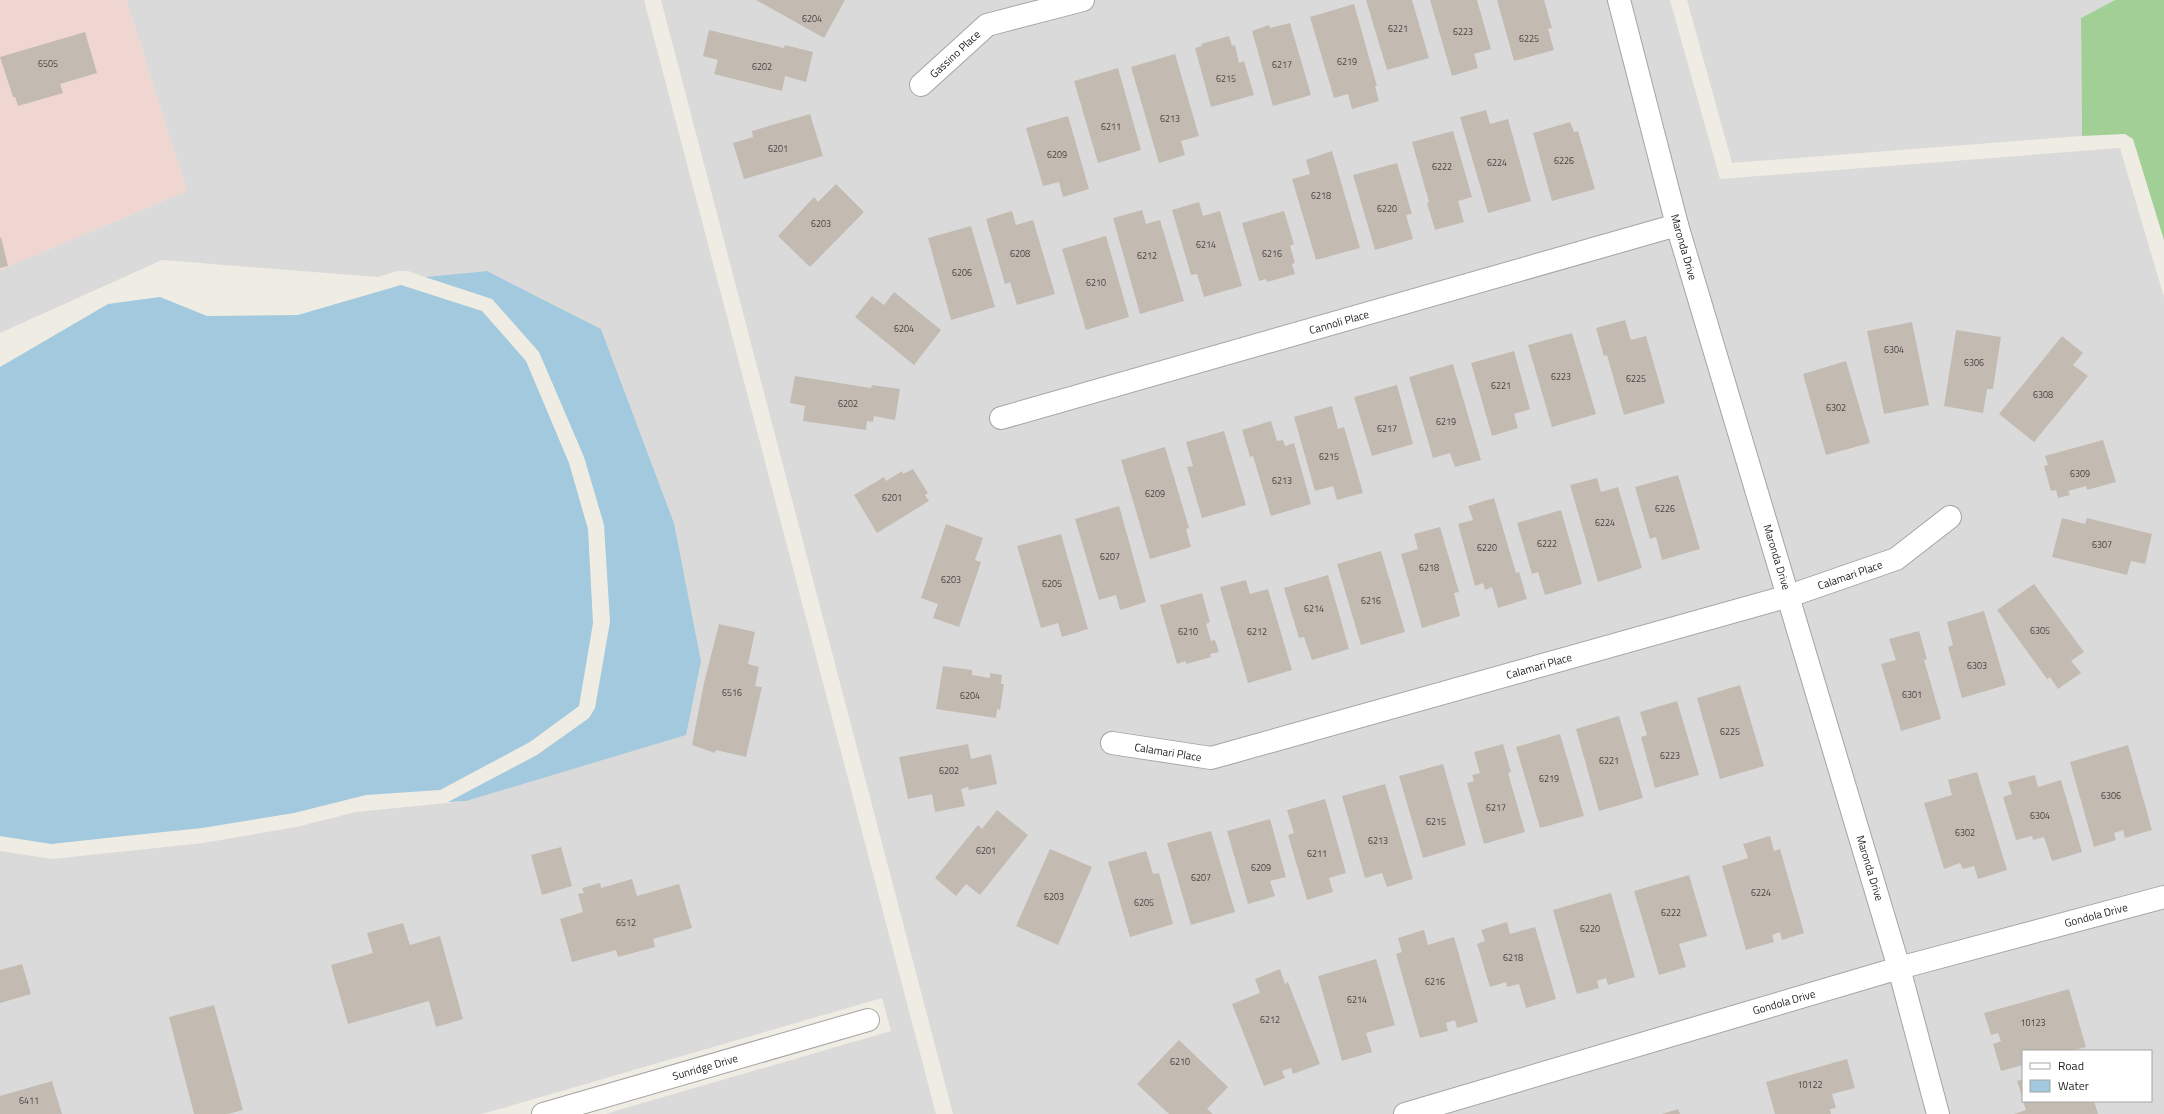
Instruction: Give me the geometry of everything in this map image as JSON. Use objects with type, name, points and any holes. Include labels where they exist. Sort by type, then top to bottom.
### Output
[{"type":"street","name":"Gassino Place","points":[[921,85],[987,24],[1083,0]]},
{"type":"street","name":"Maronda Drive","points":[[1619,0],[1677,225],[1899,968],[1938,1114]]},
{"type":"street","name":"Cannoli Place","points":[[1001,418],[1677,225]]},
{"type":"street","name":"Calamari Place","points":[[1112,743],[1211,758],[1789,596],[1896,559],[1950,517]]},
{"type":"street","name":"Gondola Drive","points":[[1405,1114],[1899,968],[2164,897]]},
{"type":"street","name":"Sunridge Drive","points":[[543,1114],[868,1020]]},
{"type":"shaded area","points":[[0,0],[126,0],[187,191],[0,270]]},
{"type":"shaded area","points":[[126,0],[644,0],[936,1114],[605,1114],[891,1031],[882,998],[482,1114],[0,1114],[0,851],[52,859],[203,843],[296,827],[356,812],[466,801],[701,661],[674,523],[601,329],[487,271],[425,277],[408,271],[397,271],[378,277],[162,260],[0,333],[0,270],[187,191]]},
{"type":"shaded area","points":[[661,0],[1670,0],[1720,179],[2120,148],[2164,297],[2164,1114],[953,1114]]},
{"type":"shaded area","points":[[1687,0],[2115,0],[2081,18],[2082,136],[1732,163]]},
{"type":"green space","points":[[2115,0],[2164,0],[2164,240],[2133,139],[2125,134],[2082,136],[2081,18]]},
{"type":"water","points":[[487,271],[601,329],[674,523],[701,661],[686,735],[466,801],[448,802],[537,755],[589,718],[595,708],[610,622],[604,525],[584,457],[539,352],[492,299],[425,277]]},
{"type":"water","points":[[401,285],[482,311],[526,361],[569,463],[588,529],[593,623],[579,706],[530,742],[440,790],[366,795],[294,813],[202,828],[51,844],[0,836],[0,367],[108,304],[160,297],[207,316],[298,315]]},
{"type":"building","points":[[756,0],[845,0],[824,38]]},
{"type":"building","points":[[1366,0],[1412,0],[1429,58],[1387,70]]},
{"type":"building","points":[[1430,0],[1477,0],[1491,49],[1474,54],[1478,68],[1452,76]]},
{"type":"building","points":[[1497,0],[1544,0],[1552,28],[1548,29],[1554,50],[1514,61]]},
{"type":"building","points":[[1354,4],[1377,86],[1375,86],[1379,101],[1352,109],[1348,94],[1334,98],[1310,17]]},
{"type":"building","points":[[1290,23],[1311,95],[1273,106],[1252,31],[1269,25],[1270,28]]},
{"type":"building","points":[[709,30],[784,48],[785,45],[813,52],[806,82],[785,76],[782,91],[714,74],[718,60],[703,56]]},
{"type":"building","points":[[85,32],[97,73],[60,84],[63,93],[18,106],[15,97],[13,97],[0,57]]},
{"type":"building","points":[[1229,36],[1232,46],[1235,45],[1239,63],[1244,61],[1254,95],[1211,107],[1195,48],[1202,46],[1201,44]]},
{"type":"building","points":[[1175,54],[1199,136],[1181,141],[1185,155],[1159,163],[1131,67]]},
{"type":"building","points":[[1118,68],[1141,150],[1098,163],[1074,81]]},
{"type":"building","points":[[1486,110],[1490,124],[1508,119],[1531,201],[1488,213],[1460,117]]},
{"type":"building","points":[[810,114],[823,156],[744,179],[733,143],[753,137],[752,131]]},
{"type":"building","points":[[1068,116],[1089,189],[1063,197],[1059,182],[1043,186],[1026,128]]},
{"type":"building","points":[[1570,122],[1574,132],[1578,131],[1595,189],[1552,201],[1533,133]]},
{"type":"building","points":[[1453,131],[1472,197],[1458,201],[1464,222],[1435,230],[1427,203],[1429,202],[1412,142]]},
{"type":"building","points":[[1332,151],[1360,248],[1316,260],[1292,179],[1310,174],[1306,160]]},
{"type":"building","points":[[1397,163],[1412,214],[1406,215],[1413,239],[1375,250],[1353,175]]},
{"type":"building","points":[[836,184],[864,212],[810,267],[778,236],[814,197],[818,202]]},
{"type":"building","points":[[1199,202],[1203,216],[1220,211],[1242,286],[1204,297],[1197,274],[1191,275],[1172,210]]},
{"type":"building","points":[[1142,210],[1146,224],[1160,220],[1184,301],[1140,314],[1113,218]]},
{"type":"building","points":[[1012,211],[1016,225],[1033,220],[1055,294],[1017,305],[1010,282],[1005,284],[986,219]]},
{"type":"building","points":[[1284,211],[1294,244],[1290,246],[1295,263],[1292,264],[1295,274],[1267,282],[1266,279],[1259,281],[1242,223]]},
{"type":"building","points":[[971,226],[995,307],[951,320],[928,238]]},
{"type":"building","points":[[1106,236],[1129,317],[1086,330],[1062,249]]},
{"type":"building","points":[[1,237],[8,266],[0,268],[0,238]]},
{"type":"building","points":[[894,292],[941,330],[914,365],[855,317],[872,296],[884,305]]},
{"type":"building","points":[[1625,320],[1631,340],[1646,336],[1665,403],[1624,415],[1607,355],[1604,356],[1596,328]]},
{"type":"building","points":[[1912,322],[1929,405],[1884,414],[1867,331]]},
{"type":"building","points":[[1956,330],[2001,337],[1993,389],[1987,389],[1983,413],[1944,406]]},
{"type":"building","points":[[1572,333],[1596,414],[1552,427],[1528,345]]},
{"type":"building","points":[[2062,336],[2083,353],[2073,365],[2088,376],[2034,442],[1999,414]]},
{"type":"building","points":[[1514,351],[1530,409],[1514,414],[1518,428],[1492,436],[1471,363]]},
{"type":"building","points":[[1846,361],[1870,443],[1826,455],[1803,374]]},
{"type":"building","points":[[1453,364],[1481,460],[1455,467],[1450,453],[1433,458],[1409,377]]},
{"type":"building","points":[[795,376],[871,388],[872,385],[900,389],[895,420],[874,416],[873,422],[867,421],[866,430],[803,421],[805,406],[790,403]]},
{"type":"building","points":[[1397,385],[1413,444],[1372,456],[1354,397]]},
{"type":"building","points":[[1332,406],[1338,429],[1344,427],[1363,493],[1337,500],[1333,486],[1315,491],[1294,417]]},
{"type":"building","points":[[1271,421],[1277,441],[1283,440],[1285,446],[1294,443],[1311,504],[1271,516],[1253,456],[1250,457],[1242,430]]},
{"type":"building","points":[[1224,431],[1246,505],[1202,518],[1187,467],[1193,466],[1186,442]]},
{"type":"building","points":[[2103,440],[2116,482],[2087,490],[2086,486],[2068,491],[2070,495],[2058,498],[2056,490],[2051,491],[2044,466],[2048,465],[2045,456]]},
{"type":"building","points":[[1165,447],[1189,528],[1186,529],[1191,547],[1150,559],[1121,460]]},
{"type":"building","points":[[913,469],[928,493],[925,495],[929,501],[877,533],[854,495],[884,477],[886,481],[902,471],[903,474]]},
{"type":"building","points":[[1678,475],[1700,549],[1662,560],[1656,537],[1650,539],[1635,487]]},
{"type":"building","points":[[1597,478],[1601,492],[1618,487],[1642,568],[1598,582],[1570,485]]},
{"type":"building","points":[[1494,498],[1516,573],[1519,572],[1527,599],[1498,608],[1492,587],[1485,590],[1483,583],[1475,586],[1458,524],[1473,520],[1468,506]]},
{"type":"building","points":[[1119,506],[1146,602],[1120,610],[1116,595],[1099,600],[1075,519]]},
{"type":"building","points":[[1561,510],[1582,584],[1545,595],[1538,572],[1532,574],[1517,523]]},
{"type":"building","points":[[2062,518],[2085,524],[2087,518],[2152,534],[2145,564],[2131,561],[2127,575],[2052,557]]},
{"type":"building","points":[[946,524],[983,538],[975,560],[981,562],[959,627],[933,618],[938,604],[921,598]]},
{"type":"building","points":[[1440,527],[1459,592],[1454,593],[1460,616],[1422,628],[1401,554],[1418,549],[1414,534]]},
{"type":"building","points":[[1061,534],[1088,629],[1062,637],[1058,623],[1041,628],[1017,546]]},
{"type":"building","points":[[1381,551],[1405,632],[1361,645],[1337,564]]},
{"type":"building","points":[[1328,575],[1349,649],[1312,660],[1304,637],[1299,638],[1284,588]]},
{"type":"building","points":[[1246,580],[1250,594],[1268,589],[1292,670],[1248,683],[1220,587]]},
{"type":"building","points":[[2034,584],[2084,652],[2071,661],[2081,673],[2058,689],[2050,677],[2047,679],[1997,610]]},
{"type":"building","points":[[1202,593],[1210,622],[1206,624],[1211,641],[1215,640],[1219,652],[1210,654],[1211,657],[1186,664],[1186,661],[1177,664],[1160,605]]},
{"type":"building","points":[[1984,611],[2006,685],[1962,698],[1948,647],[1953,645],[1947,622]]},
{"type":"building","points":[[719,624],[755,632],[748,664],[759,667],[755,686],[762,687],[746,757],[716,750],[715,753],[692,745],[704,683]]},
{"type":"building","points":[[1919,631],[1927,659],[1924,660],[1941,719],[1901,731],[1881,664],[1896,660],[1889,639]]},
{"type":"building","points":[[943,666],[972,670],[972,675],[990,678],[990,673],[1002,675],[1001,684],[1004,684],[1000,710],[997,709],[996,718],[936,709]]},
{"type":"building","points":[[1740,685],[1764,766],[1720,779],[1697,698]]},
{"type":"building","points":[[1677,701],[1699,775],[1655,788],[1641,737],[1647,735],[1640,712]]},
{"type":"building","points":[[1619,716],[1643,798],[1599,811],[1576,729]]},
{"type":"building","points":[[1560,734],[1584,816],[1540,828],[1516,747]]},
{"type":"building","points":[[968,744],[971,759],[991,754],[997,784],[969,790],[968,787],[961,789],[965,806],[935,812],[932,794],[908,799],[899,757]]},
{"type":"building","points":[[1503,744],[1511,772],[1508,773],[1525,832],[1484,844],[1467,783],[1474,781],[1472,775],[1480,773],[1474,752]]},
{"type":"building","points":[[2128,745],[2152,830],[2125,838],[2123,830],[2114,833],[2116,840],[2094,847],[2070,762]]},
{"type":"building","points":[[1443,764],[1466,845],[1423,858],[1399,776]]},
{"type":"building","points":[[1977,772],[2007,870],[1978,879],[1974,866],[1963,869],[1960,863],[1944,869],[1924,803],[1952,795],[1948,780]]},
{"type":"building","points":[[2035,775],[2038,787],[2061,780],[2082,852],[2052,861],[2044,837],[2033,840],[2032,836],[2016,840],[2003,797],[2012,794],[2008,782]]},
{"type":"building","points":[[1385,784],[1413,879],[1387,887],[1382,873],[1365,878],[1342,796]]},
{"type":"building","points":[[1325,799],[1346,873],[1329,878],[1333,892],[1307,900],[1288,835],[1294,833],[1287,810]]},
{"type":"building","points":[[997,810],[1028,835],[980,895],[966,884],[956,896],[935,878],[978,825],[982,829]]},
{"type":"building","points":[[1270,819],[1286,877],[1270,881],[1275,896],[1248,904],[1227,831]]},
{"type":"building","points":[[1211,831],[1235,912],[1191,925],[1167,843]]},
{"type":"building","points":[[1770,836],[1774,851],[1780,849],[1804,933],[1782,940],[1780,932],[1772,935],[1774,942],[1746,950],[1722,866],[1748,858],[1743,844]]},
{"type":"building","points":[[561,847],[572,886],[542,895],[531,855]]},
{"type":"building","points":[[1050,849],[1092,867],[1058,945],[1016,926]]},
{"type":"building","points":[[1146,851],[1153,874],[1159,873],[1173,924],[1130,937],[1108,862]]},
{"type":"building","points":[[1689,875],[1707,936],[1679,944],[1686,967],[1659,975],[1634,891]]},
{"type":"building","points":[[632,879],[637,896],[679,884],[692,928],[653,939],[655,947],[618,957],[616,950],[572,962],[560,919],[583,912],[578,894],[584,893],[582,888],[600,883],[601,888]]},
{"type":"building","points":[[1611,893],[1635,977],[1608,985],[1606,978],[1597,981],[1599,988],[1577,994],[1553,910]]},
{"type":"building","points":[[1507,922],[1510,934],[1535,927],[1556,999],[1526,1008],[1519,984],[1507,987],[1506,982],[1490,987],[1477,944],[1485,941],[1481,930]]},
{"type":"building","points":[[403,923],[410,945],[440,936],[463,1019],[436,1027],[429,1001],[348,1024],[331,965],[373,953],[367,933]]},
{"type":"building","points":[[1424,930],[1428,945],[1454,937],[1478,1022],[1457,1028],[1455,1020],[1446,1023],[1448,1031],[1420,1038],[1396,954],[1402,952],[1398,938]]},
{"type":"building","points":[[1376,959],[1395,1025],[1366,1033],[1372,1052],[1342,1061],[1318,976]]},
{"type":"building","points":[[22,964],[31,994],[0,1003],[0,970]]},
{"type":"building","points":[[1280,969],[1285,984],[1288,982],[1320,1064],[1293,1074],[1291,1068],[1282,1071],[1285,1078],[1264,1086],[1232,1004],[1260,993],[1255,979]]},
{"type":"building","points":[[2069,989],[2086,1047],[2075,1050],[2022,1050],[2022,1065],[2001,1071],[1993,1044],[2001,1041],[1998,1033],[1991,1035],[1984,1013]]},
{"type":"building","points":[[214,1005],[243,1110],[228,1114],[194,1114],[169,1017]]},
{"type":"building","points":[[1179,1040],[1228,1087],[1207,1109],[1213,1114],[1169,1114],[1137,1084]]},
{"type":"building","points":[[1847,1059],[1855,1088],[1832,1094],[1836,1108],[1830,1109],[1831,1114],[1775,1114],[1766,1082]]},
{"type":"building","points":[[2022,1079],[2022,1096],[2017,1081]]},
{"type":"building","points":[[52,1081],[62,1114],[0,1114],[0,1096]]},
{"type":"building","points":[[2023,1102],[2094,1102],[2098,1114],[2014,1114],[2026,1110]]},
{"type":"building","points":[[1678,1109],[1680,1114],[1662,1114]]}]
